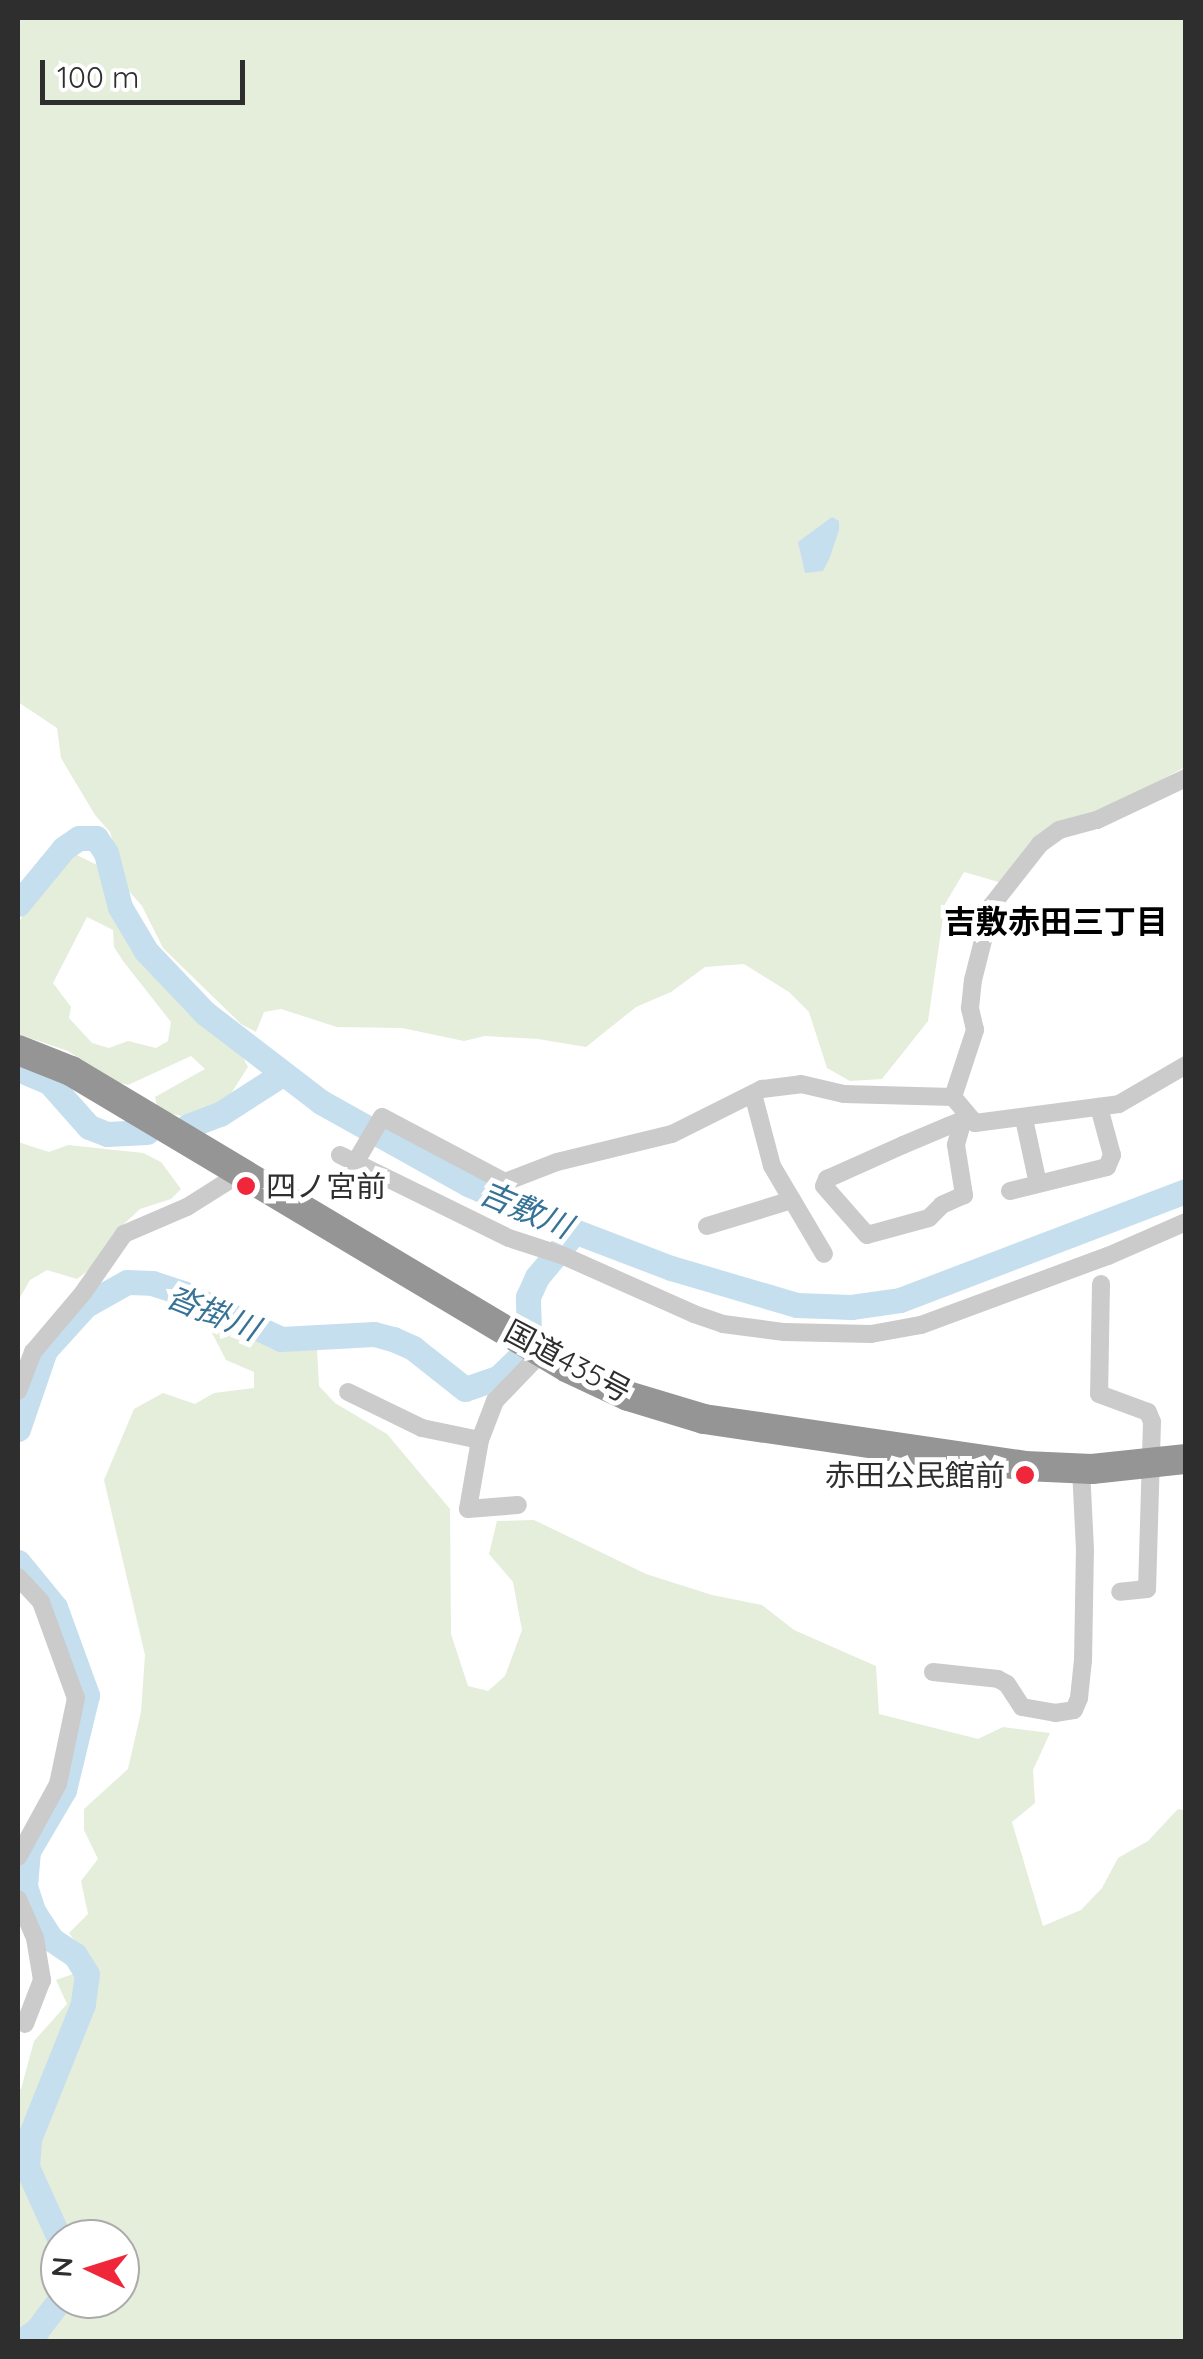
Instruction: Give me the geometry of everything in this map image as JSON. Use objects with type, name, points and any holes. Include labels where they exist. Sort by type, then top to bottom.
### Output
[{"type":"highway","name":"国道435号","points":[[18,1050],[71,1072],[542,1352],[628,1396],[704,1419],[1026,1466],[1081,1469],[1186,1459]]},
{"type":"street","points":[[953,1097],[975,1030],[970,1008],[973,980],[992,905],[1040,844],[1059,830],[1097,820],[1186,778]]},
{"type":"street","points":[[953,1097],[967,1119],[975,1123],[1099,1108],[1136,1097],[1186,1065]]},
{"type":"street","points":[[953,1097],[844,1094],[801,1084],[753,1094],[672,1134],[557,1162],[505,1182],[382,1117],[352,1156],[509,1238],[556,1253],[723,1324],[784,1332],[872,1334],[920,1325],[1108,1256],[1186,1222]]},
{"type":"street","points":[[753,1094],[772,1166],[824,1254]]},
{"type":"street","points":[[1010,1190],[1106,1167],[1112,1155],[1099,1108]]},
{"type":"street","points":[[1024,1118],[1038,1184]]},
{"type":"street","points":[[967,1119],[956,1145],[966,1191],[929,1218],[867,1235],[824,1186],[827,1179],[967,1119]]},
{"type":"street","points":[[18,1390],[33,1352],[84,1293],[124,1234],[187,1207],[241,1173]]},
{"type":"street","points":[[707,1226],[792,1200]]},
{"type":"street","points":[[1101,1284],[1099,1394],[1148,1412],[1153,1463],[1147,1589],[1120,1592]]},
{"type":"street","points":[[518,1505],[468,1509],[480,1440],[494,1401],[542,1352]]},
{"type":"street","points":[[348,1392],[422,1428],[480,1440]]},
{"type":"street","points":[[934,1672],[998,1679],[1007,1684],[1022,1707],[1056,1713],[1074,1710],[1080,1698],[1083,1661],[1085,1550],[1081,1469]]},
{"type":"street","points":[[18,1577],[46,1614],[76,1698],[58,1784],[33,1821],[18,1857]]},
{"type":"street","points":[[18,1900],[35,1938],[42,1980],[25,2024]]},
{"type":"green space","points":[[18,18],[1185,18],[1185,767],[1098,814],[1058,825],[1002,883],[964,872],[945,904],[928,1021],[882,1079],[850,1081],[827,1068],[809,1012],[789,992],[744,964],[705,967],[671,992],[636,1007],[586,1047],[485,1036],[464,1041],[402,1028],[337,1027],[281,1009],[264,1012],[256,1032],[241,1024],[163,948],[142,906],[128,890],[110,832],[95,815],[61,758],[57,728],[18,702]]},
{"type":"green space","points":[[73,853],[101,867],[118,921],[153,971],[190,1008],[234,1040],[248,1067],[230,1095],[216,1105],[181,1116],[158,1110],[155,1097],[205,1069],[191,1056],[128,1085],[113,1081],[68,1051],[18,1034],[18,923],[51,873]],"holes":[[[87,917],[113,930],[114,947],[171,1022],[168,1041],[156,1048],[128,1041],[109,1048],[92,1043],[69,1018],[71,1007],[53,983]]]},
{"type":"green space","points":[[18,1142],[49,1152],[68,1145],[143,1153],[161,1162],[181,1189],[171,1199],[140,1209],[113,1234],[90,1269],[77,1279],[47,1270],[30,1280],[18,1301]]},
{"type":"green space","points":[[219,1319],[282,1349],[317,1349],[319,1386],[335,1403],[387,1434],[450,1509],[451,1634],[468,1686],[488,1691],[505,1676],[522,1630],[513,1582],[489,1554],[497,1521],[534,1520],[646,1574],[712,1595],[762,1605],[794,1630],[876,1666],[879,1714],[978,1739],[1003,1727],[1050,1733],[1033,1770],[1035,1803],[1012,1822],[1043,1926],[1081,1910],[1102,1888],[1118,1858],[1148,1841],[1178,1809],[1185,1810],[1185,2341],[18,2341],[18,2089],[34,2041],[67,2004],[56,1980],[79,1972],[89,1960],[69,1933],[88,1914],[81,1881],[98,1859],[84,1830],[84,1809],[128,1769],[141,1712],[145,1655],[104,1480],[134,1409],[163,1393],[195,1404],[214,1393],[254,1388],[254,1372],[226,1360],[212,1333]]},
{"type":"water","points":[[832,517],[839,521],[839,530],[830,557],[823,571],[805,573],[798,542]]},
{"type":"waterway","name":"吉敷川","points":[[18,904],[64,848],[79,838],[96,838],[106,853],[120,907],[146,951],[205,1013],[321,1102],[468,1184],[574,1231],[671,1268],[797,1305],[851,1307],[900,1300],[1186,1191]]},
{"type":"waterway","points":[[18,1069],[49,1082],[89,1127],[107,1134],[147,1132]]},
{"type":"waterway","points":[[188,1126],[220,1114],[282,1074]]},
{"type":"waterway","name":"沓掛川","points":[[529,1330],[528,1297],[537,1277],[572,1235]]},
{"type":"waterway","name":"沓掛川","points":[[18,1429],[45,1350],[86,1305],[127,1282],[152,1283],[183,1293],[281,1339],[374,1334],[393,1339],[413,1348],[465,1389],[499,1377],[523,1354]]},
{"type":"waterway","name":"沓掛川","points":[[18,1562],[55,1607],[87,1695],[64,1790],[28,1851],[25,1886],[33,1911],[51,1939],[75,1955],[87,1974],[83,2004],[29,2139],[27,2167],[51,2219]]},
{"type":"waterway","name":"沓掛川","points":[[20,2342],[45,2319]]},
{"type":"place","name":"四ノ宮前","points":[[246,1186]]},
{"type":"place","name":"赤田公民館前","points":[[1025,1475]]},
{"type":"district","name":"吉敷赤田三丁目","points":[[1056,921]]}]
